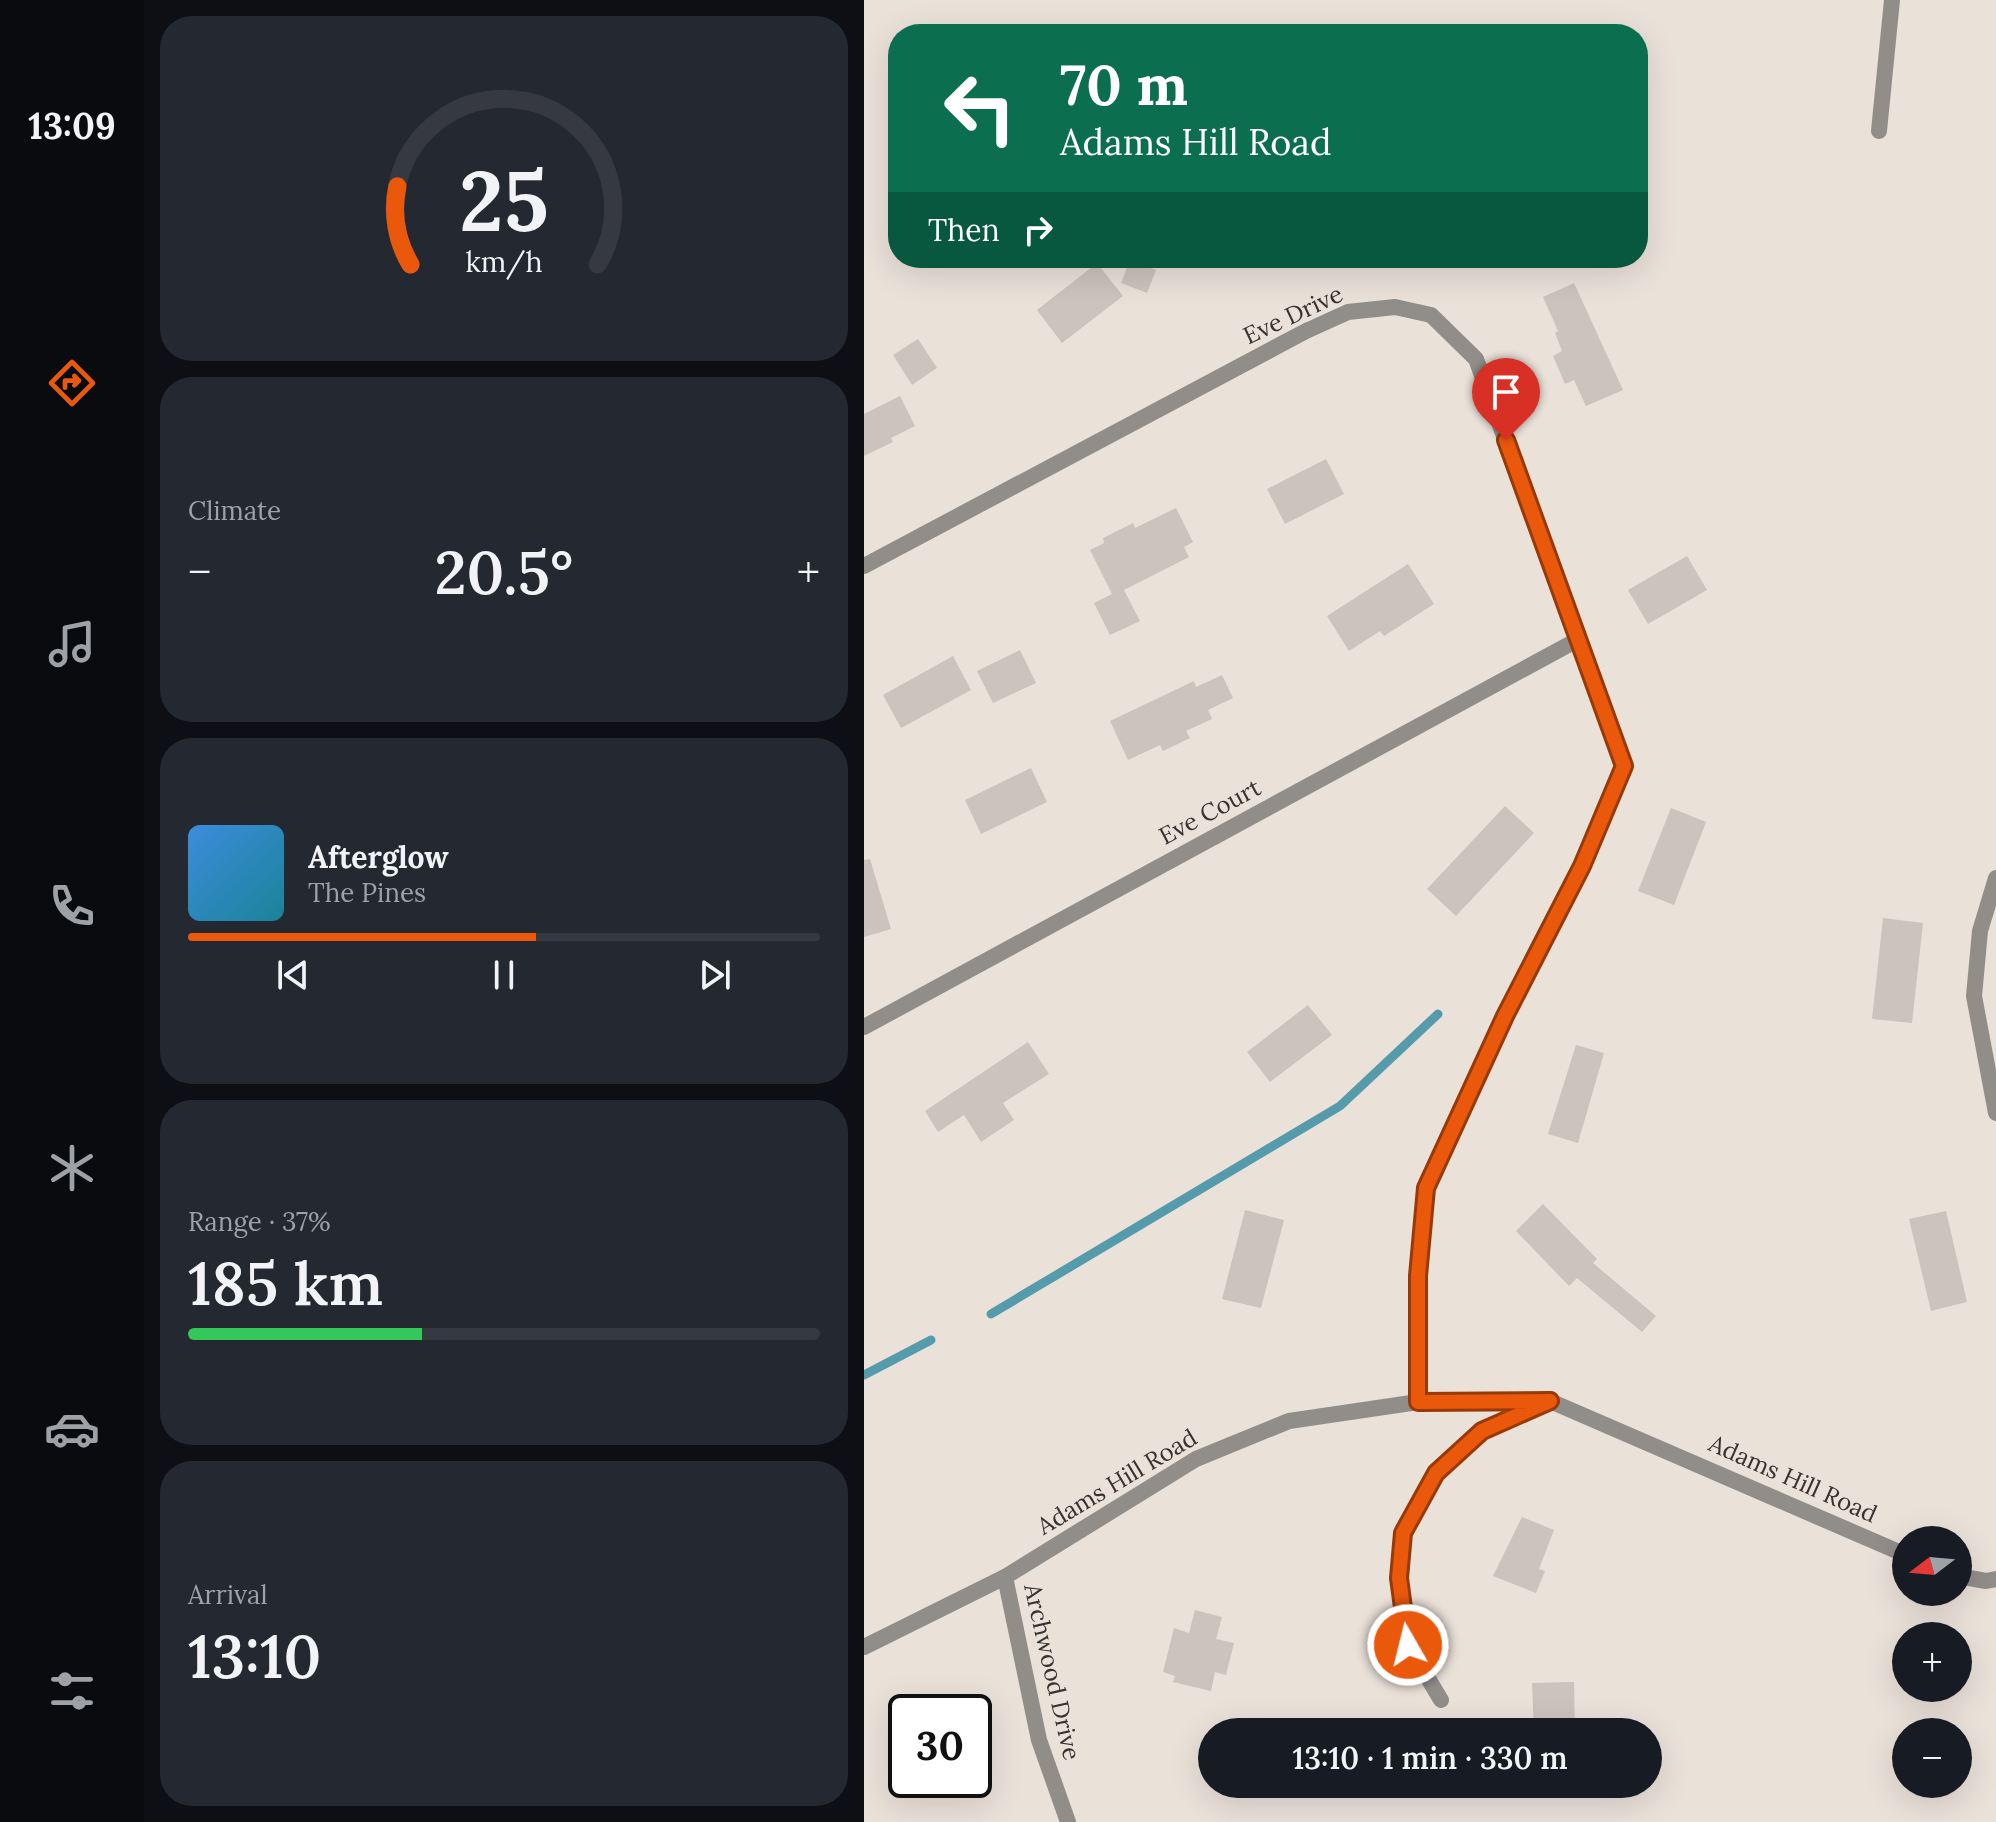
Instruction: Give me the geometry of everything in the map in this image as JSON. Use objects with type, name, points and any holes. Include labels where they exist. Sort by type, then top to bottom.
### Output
[{"type":"street","points":[[1879,131],[1892,0]]},
{"type":"street","name":"Eve Drive","points":[[864,566],[1306,331],[1348,312],[1395,307],[1431,315],[1476,359],[1624,766],[1582,866],[1505,1016],[1426,1188],[1418,1276],[1418,1402]]},
{"type":"street","name":"Eve Court","points":[[864,1027],[1579,639]]},
{"type":"street","points":[[1996,878],[1980,931],[1974,996],[1996,1113]]},
{"type":"street","points":[[1441,1700],[1408,1645],[1399,1578],[1403,1533],[1436,1473],[1482,1431],[1550,1401]]},
{"type":"street","name":"Adams Hill Road","points":[[864,1647],[1005,1577],[1196,1459],[1289,1421],[1418,1402],[1550,1401],[1892,1549]]},
{"type":"street","name":"Archwood Drive","points":[[1005,1577],[1039,1740],[1068,1822]]},
{"type":"street","points":[[1972,1578],[1996,1579]]},
{"type":"building","points":[[1091,268],[1101,268],[1123,296],[1062,343],[1037,310]]},
{"type":"building","points":[[1127,268],[1156,270],[1147,293],[1121,283]]},
{"type":"building","points":[[1574,283],[1623,390],[1586,406],[1574,380],[1565,384],[1553,356],[1562,351],[1555,333],[1558,331],[1543,297]]},
{"type":"building","points":[[918,339],[937,368],[912,385],[893,355]]},
{"type":"building","points":[[900,396],[915,426],[891,438],[893,442],[864,456],[864,414]]},
{"type":"building","points":[[1326,459],[1344,494],[1285,524],[1267,489]]},
{"type":"building","points":[[1176,508],[1193,542],[1184,547],[1189,557],[1124,590],[1140,621],[1110,635],[1094,603],[1112,594],[1090,550],[1104,543],[1103,538],[1133,523],[1135,528]]},
{"type":"building","points":[[1687,556],[1707,590],[1648,624],[1628,590]]},
{"type":"building","points":[[1408,564],[1434,604],[1384,636],[1380,631],[1349,651],[1327,616]]},
{"type":"building","points":[[1020,650],[1036,683],[993,703],[977,671]]},
{"type":"building","points":[[953,656],[971,690],[901,728],[883,695]]},
{"type":"building","points":[[1222,675],[1233,698],[1208,710],[1212,719],[1186,731],[1190,738],[1163,751],[1160,745],[1128,760],[1110,721],[1194,681],[1196,687]]},
{"type":"building","points":[[1031,768],[1047,802],[981,834],[965,800]]},
{"type":"building","points":[[1505,806],[1534,833],[1456,916],[1427,889]]},
{"type":"building","points":[[1671,808],[1706,822],[1674,905],[1638,891]]},
{"type":"building","points":[[870,859],[891,929],[864,937],[864,860]]},
{"type":"building","points":[[1883,918],[1923,923],[1912,1023],[1872,1019]]},
{"type":"building","points":[[1308,1005],[1332,1035],[1270,1082],[1247,1052]]},
{"type":"building","points":[[1028,1042],[1049,1074],[1003,1103],[1014,1120],[981,1142],[964,1115],[938,1132],[925,1111]]},
{"type":"building","points":[[1576,1045],[1604,1053],[1578,1143],[1548,1134]]},
{"type":"building","points":[[1543,1204],[1597,1259],[1593,1263],[1656,1316],[1642,1332],[1577,1278],[1569,1286],[1516,1231]]},
{"type":"building","points":[[1245,1210],[1284,1220],[1261,1308],[1222,1299]]},
{"type":"building","points":[[1946,1211],[1967,1302],[1931,1311],[1909,1219]]},
{"type":"building","points":[[1522,1517],[1554,1530],[1539,1569],[1545,1571],[1536,1593],[1493,1576]]},
{"type":"building","points":[[1195,1610],[1222,1617],[1216,1639],[1234,1643],[1226,1675],[1215,1672],[1211,1691],[1173,1682],[1175,1676],[1163,1672],[1174,1628],[1189,1633]]},
{"type":"building","points":[[1574,1682],[1575,1718],[1533,1718],[1532,1683]]},
{"type":"waterway","points":[[991,1314],[1340,1106],[1438,1014]]},
{"type":"waterway","points":[[864,1375],[931,1340]]},
{"type":"route","points":[[1408,1645],[1399,1578],[1403,1533],[1436,1473],[1482,1431],[1550,1401],[1418,1402],[1418,1276],[1426,1188],[1505,1016],[1582,866],[1624,766],[1506,440]]}]
